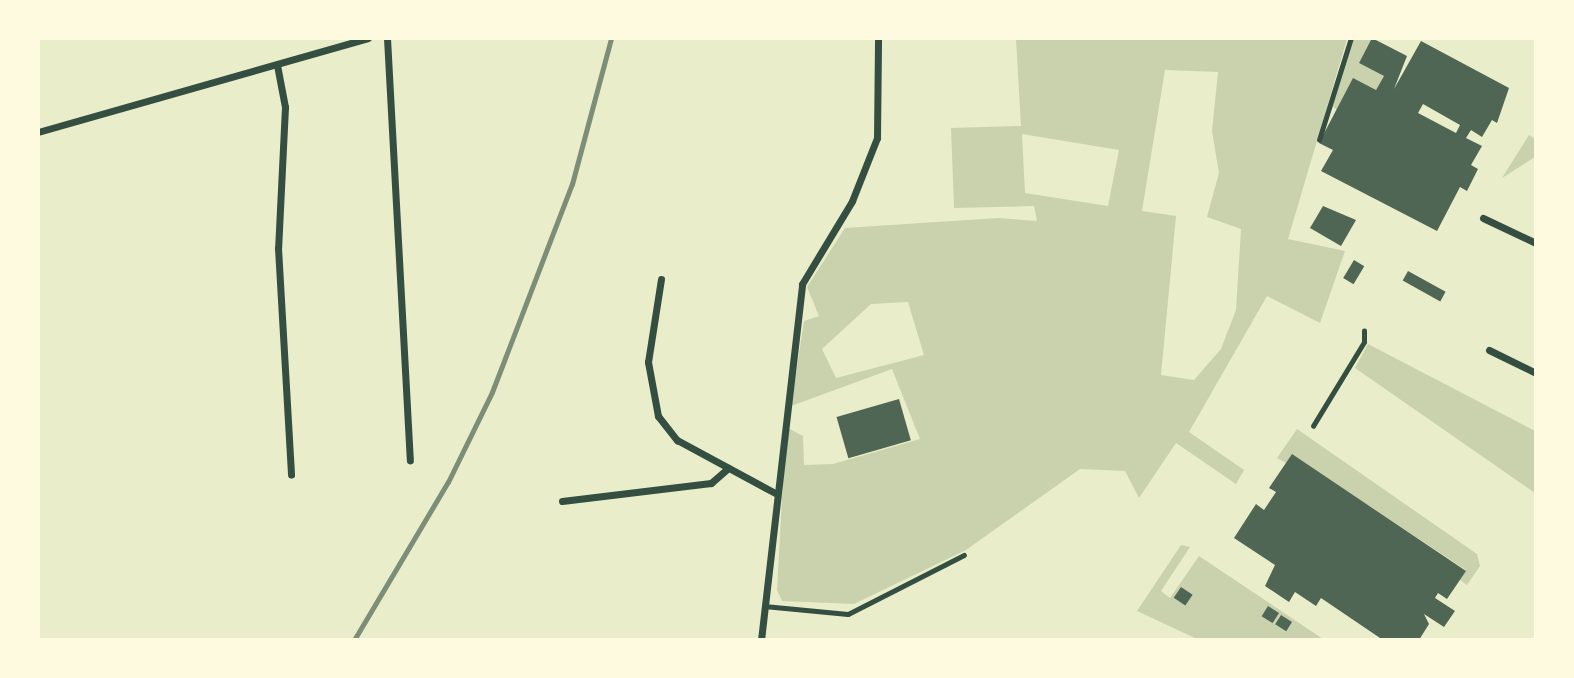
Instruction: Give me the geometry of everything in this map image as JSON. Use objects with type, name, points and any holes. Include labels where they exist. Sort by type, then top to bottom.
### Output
[{"type":"street","points":[[38,132],[368,38]]},
{"type":"street","points":[[387,38],[410,460]]},
{"type":"street","points":[[761,639],[775,493],[802,284],[852,201],[877,138],[878,38]]},
{"type":"street","points":[[276,65],[285,107],[278,230],[290,475]]},
{"type":"street","points":[[1483,218],[1535,243]]},
{"type":"street","points":[[661,279],[648,362],[658,415],[677,440],[775,493]]},
{"type":"street","points":[[1489,350],[1535,373]]},
{"type":"street","points":[[562,501],[711,483],[728,468]]},
{"type":"lane","points":[[764,606],[848,614],[964,555]]},
{"type":"path","points":[[1319,140],[1351,38]]},
{"type":"path","points":[[1313,426],[1364,342],[1364,331]]},
{"type":"green space","points":[[1016,39],[1347,39],[1288,239],[1345,251],[1320,323],[1267,296],[1189,432],[1244,470],[1236,484],[1176,443],[1139,498],[1125,471],[1080,469],[966,550],[854,604],[782,601],[777,590],[786,427],[803,436],[804,465],[833,464],[920,439],[892,369],[791,406],[804,321],[819,316],[807,287],[845,228],[998,218],[1037,221],[1034,206],[954,208],[951,128],[1021,126]],"holes":[[[1165,70],[1218,72],[1212,131],[1219,173],[1207,217],[1241,229],[1236,310],[1221,349],[1194,380],[1161,375],[1176,216],[1142,211]],[[1022,134],[1119,150],[1108,206],[1025,193]],[[908,302],[924,355],[836,378],[822,349],[871,304]]]},
{"type":"green space","points":[[1351,39],[1372,39],[1359,63],[1384,76],[1376,90],[1337,110],[1330,104]]},
{"type":"green space","points":[[1529,135],[1535,139],[1535,157],[1502,178]]},
{"type":"green space","points":[[1368,344],[1535,431],[1535,493],[1355,368]]},
{"type":"green space","points":[[1297,429],[1477,554],[1480,566],[1467,585],[1460,580],[1466,570],[1292,455],[1286,463],[1277,458]]},
{"type":"green space","points":[[1181,545],[1190,547],[1161,591],[1170,598],[1199,556],[1323,639],[1197,639],[1137,611]]},
{"type":"building","points":[[1372,38],[1407,56],[1394,89],[1421,41],[1509,88],[1497,123],[1492,120],[1482,137],[1471,130],[1466,138],[1482,146],[1471,165],[1478,169],[1467,191],[1460,187],[1437,231],[1321,171],[1333,150],[1319,143],[1353,78],[1376,90],[1384,76],[1359,63]],"holes":[[[1423,104],[1460,125],[1456,133],[1418,113]]]},
{"type":"building","points":[[1323,206],[1356,220],[1341,246],[1310,228]]},
{"type":"building","points":[[1354,260],[1364,266],[1353,284],[1343,278]]},
{"type":"building","points":[[1408,271],[1446,292],[1440,301],[1403,281]]},
{"type":"building","points":[[899,399],[911,440],[848,458],[837,417]]},
{"type":"building","points":[[1292,454],[1466,571],[1447,599],[1438,593],[1435,598],[1455,611],[1444,627],[1424,614],[1429,624],[1419,640],[1383,640],[1321,598],[1316,606],[1295,592],[1289,602],[1265,586],[1275,565],[1234,538],[1256,504],[1264,510],[1276,492],[1269,488]]},
{"type":"building","points":[[1181,587],[1193,595],[1185,606],[1174,598]]},
{"type":"building","points":[[1268,606],[1279,613],[1273,623],[1262,616]]},
{"type":"building","points":[[1281,615],[1292,622],[1286,631],[1275,624]]},
{"type":"railway","points":[[354,640],[448,482],[492,392],[572,184],[611,38]]}]
